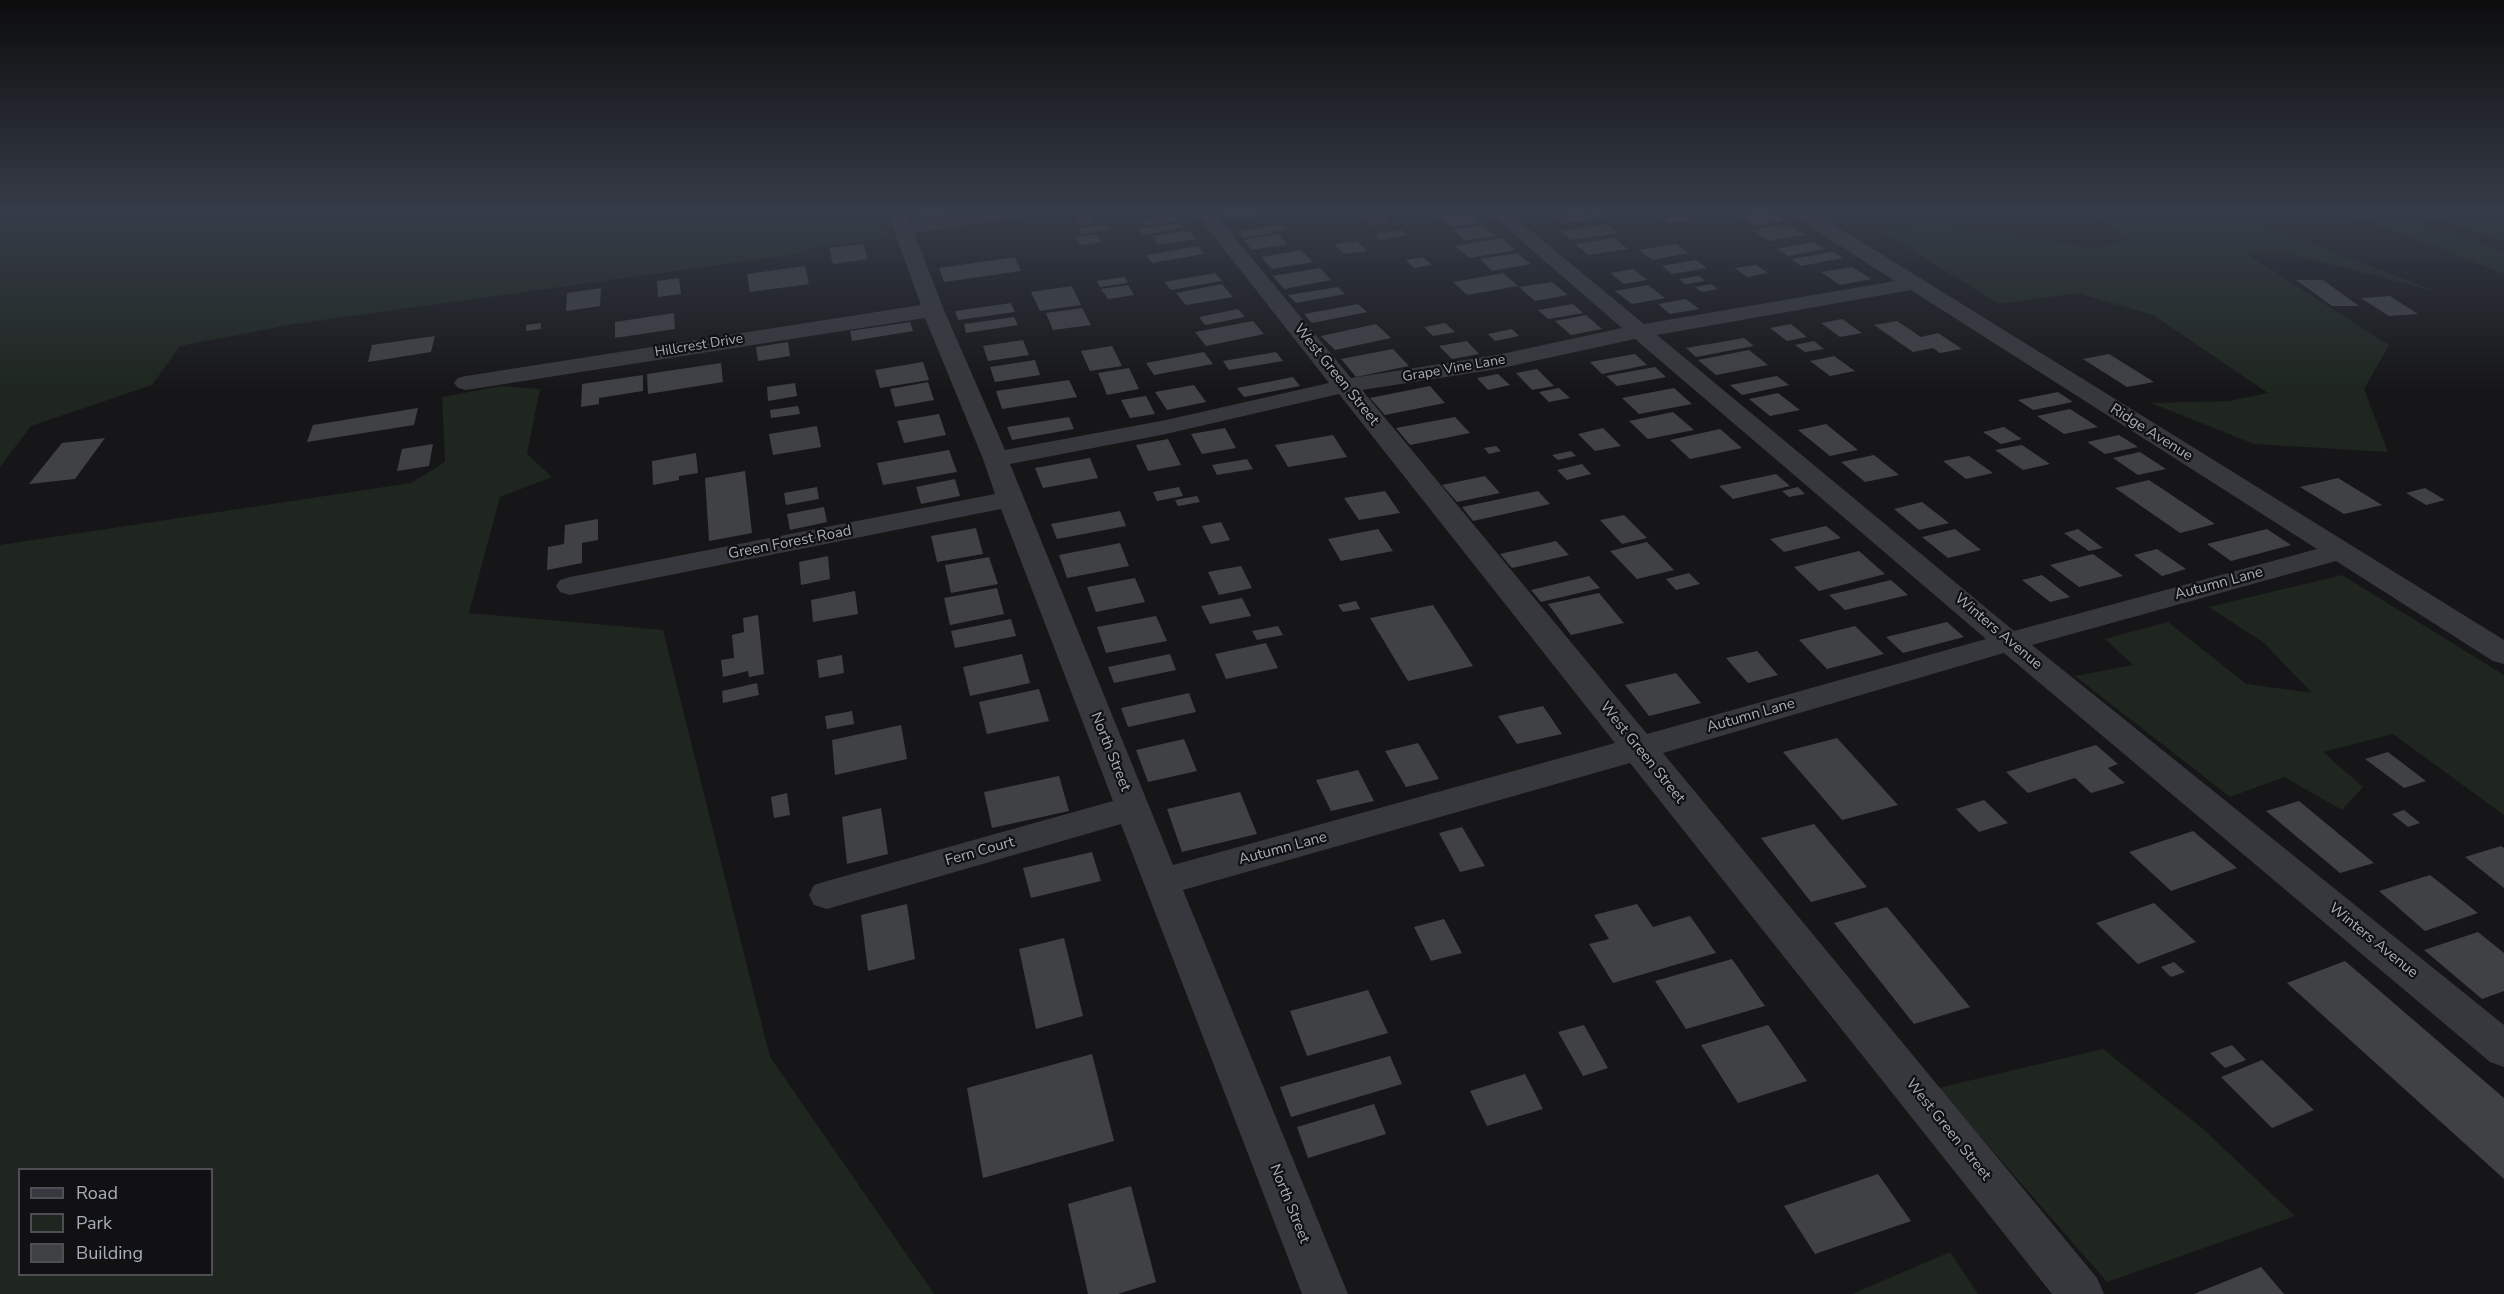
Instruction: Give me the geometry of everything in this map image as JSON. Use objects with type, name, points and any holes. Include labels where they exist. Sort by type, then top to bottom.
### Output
[{"type":"street","name":"North Street","points":[[918,271],[996,459],[1324,1294]]},
{"type":"street","name":"West Green Street","points":[[1252,271],[2081,1294]]},
{"type":"street","name":"Winters Avenue","points":[[1569,271],[2009,642],[2504,1049]]},
{"type":"street","name":"Ridge Avenue","points":[[1892,271],[2504,654]]},
{"type":"street","name":"Grape Vine Lane","points":[[996,459],[1166,427],[1346,386],[1497,362],[1641,331],[1912,284]]},
{"type":"street","name":"Hillcrest Drive","points":[[466,383],[933,310]]},
{"type":"street","name":"Green Forest Road","points":[[570,586],[1010,499]]},
{"type":"street","name":"Autumn Lane","points":[[1161,882],[1400,817],[2009,642],[2340,551]]},
{"type":"street","name":"Fern Court","points":[[827,895],[1132,808]]},
{"type":"green space","points":[[0,271],[673,271],[294,324],[180,346],[152,385],[31,426],[0,467]]},
{"type":"green space","points":[[1946,271],[2274,271],[2389,345],[2364,389],[2388,452],[2254,444],[2151,403],[2229,401],[2268,393],[2153,315],[2078,293],[1999,304]]},
{"type":"green space","points":[[2358,271],[2384,271],[2438,292]]},
{"type":"green space","points":[[501,386],[540,389],[527,454],[552,477],[500,497],[469,613],[663,630],[770,1057],[934,1294],[0,1294],[0,545],[411,483],[445,462],[442,397]]},
{"type":"green space","points":[[2342,575],[2504,675],[2504,815],[2393,734],[2323,752],[2363,787],[2342,810],[2284,777],[2230,797],[2075,676],[2133,665],[2105,639],[2168,622],[2246,684],[2312,693],[2264,643],[2209,607]]},
{"type":"green space","points":[[2103,1049],[2202,1128],[2295,1216],[2107,1282],[1938,1088]]},
{"type":"green space","points":[[1950,1252],[1978,1294],[1852,1294]]},
{"type":"building","points":[[806,271],[809,284],[750,292],[747,274]]},
{"type":"building","points":[[940,271],[1018,271],[944,282]]},
{"type":"building","points":[[1300,271],[1323,271],[1331,280],[1284,289],[1273,276]]},
{"type":"building","points":[[1636,271],[1647,280],[1624,284],[1610,273]]},
{"type":"building","points":[[1669,271],[1687,271],[1672,274]]},
{"type":"building","points":[[1740,271],[1768,273],[1747,277]]},
{"type":"building","points":[[1859,271],[1872,279],[1840,285],[1821,272]]},
{"type":"building","points":[[1215,273],[1222,281],[1171,290],[1164,282]]},
{"type":"building","points":[[1503,273],[1518,286],[1467,295],[1453,282]]},
{"type":"building","points":[[1699,276],[1705,281],[1685,284],[1679,279]]},
{"type":"building","points":[[1125,277],[1128,283],[1100,287],[1097,281]]},
{"type":"building","points":[[679,278],[681,294],[658,297],[657,281]]},
{"type":"building","points":[[2296,280],[2323,280],[2359,306],[2332,306]]},
{"type":"building","points":[[1552,282],[1568,295],[1535,301],[1519,287]]},
{"type":"building","points":[[1222,284],[1233,297],[1186,305],[1176,293]]},
{"type":"building","points":[[1711,284],[1718,289],[1702,292],[1695,287]]},
{"type":"building","points":[[1128,285],[1134,295],[1108,299],[1101,289]]},
{"type":"building","points":[[1648,285],[1665,298],[1632,304],[1615,291]]},
{"type":"building","points":[[1072,286],[1081,305],[1040,311],[1031,292]]},
{"type":"building","points":[[1338,287],[1345,294],[1296,303],[1288,295]]},
{"type":"building","points":[[601,288],[600,306],[566,311],[567,293]]},
{"type":"building","points":[[2390,296],[2418,314],[2389,316],[2361,298]]},
{"type":"building","points":[[1686,299],[1699,309],[1670,314],[1658,304]]},
{"type":"building","points":[[1011,303],[1015,312],[958,320],[955,311]]},
{"type":"building","points":[[1358,304],[1367,312],[1312,323],[1304,314]]},
{"type":"building","points":[[1573,304],[1583,313],[1548,319],[1538,310]]},
{"type":"building","points":[[1082,308],[1091,325],[1053,330],[1046,313]]},
{"type":"building","points":[[1238,309],[1245,317],[1205,325],[1199,317]]},
{"type":"building","points":[[674,313],[675,329],[615,338],[615,322]]},
{"type":"building","points":[[1586,315],[1602,329],[1571,335],[1555,321]]},
{"type":"building","points":[[1014,317],[1018,325],[966,333],[964,324]]},
{"type":"building","points":[[1842,319],[1862,333],[1840,337],[1821,323]]},
{"type":"building","points":[[1253,321],[1264,334],[1206,346],[1195,332]]},
{"type":"building","points":[[1897,321],[1921,337],[1938,333],[1962,349],[1940,353],[1933,348],[1913,352],[1874,325]]},
{"type":"building","points":[[910,322],[913,331],[852,341],[850,331]]},
{"type":"building","points":[[541,323],[541,329],[526,331],[526,325]]},
{"type":"building","points":[[1445,323],[1455,332],[1433,336],[1424,327]]},
{"type":"building","points":[[1376,324],[1391,338],[1335,350],[1321,336]]},
{"type":"building","points":[[1791,324],[1807,337],[1787,341],[1770,328]]},
{"type":"building","points":[[1512,329],[1519,336],[1495,341],[1488,334]]},
{"type":"building","points":[[435,336],[431,352],[368,362],[372,345]]},
{"type":"building","points":[[1744,338],[1754,346],[1696,357],[1686,348]]},
{"type":"building","points":[[1023,340],[1029,355],[988,361],[983,346]]},
{"type":"building","points":[[1467,341],[1479,354],[1452,359],[1439,346]]},
{"type":"building","points":[[1814,341],[1824,349],[1805,352],[1795,345]]},
{"type":"building","points":[[788,342],[790,356],[758,361],[756,347]]},
{"type":"building","points":[[1112,346],[1122,366],[1090,371],[1081,351]]},
{"type":"building","points":[[1393,349],[1409,366],[1356,377],[1341,359]]},
{"type":"building","points":[[1749,350],[1768,365],[1716,375],[1698,360]]},
{"type":"building","points":[[1204,352],[1213,364],[1154,375],[1146,363]]},
{"type":"building","points":[[1276,352],[1283,361],[1229,370],[1223,361]]},
{"type":"building","points":[[1635,354],[1647,365],[1602,374],[1590,362]]},
{"type":"building","points":[[2109,354],[2154,382],[2127,387],[2083,359]]},
{"type":"building","points":[[1834,356],[1855,371],[1830,376],[1810,361]]},
{"type":"building","points":[[1035,360],[1040,375],[995,382],[990,367]]},
{"type":"building","points":[[923,362],[929,380],[880,388],[875,370]]},
{"type":"building","points":[[721,363],[723,382],[648,394],[647,374]]},
{"type":"building","points":[[1655,367],[1666,377],[1617,386],[1606,376]]},
{"type":"building","points":[[1129,368],[1139,389],[1107,395],[1098,373]]},
{"type":"building","points":[[1537,369],[1554,386],[1532,390],[1516,373]]},
{"type":"building","points":[[1498,374],[1510,385],[1488,390],[1477,378]]},
{"type":"building","points":[[643,375],[643,391],[599,398],[599,404],[581,407],[582,384]]},
{"type":"building","points":[[1777,376],[1789,385],[1742,395],[1730,385]]},
{"type":"building","points":[[1293,377],[1300,386],[1244,397],[1237,388]]},
{"type":"building","points":[[1069,380],[1077,397],[1002,409],[996,391]]},
{"type":"building","points":[[928,382],[934,400],[895,407],[890,389]]},
{"type":"building","points":[[795,383],[797,396],[768,401],[767,387]]},
{"type":"building","points":[[1194,385],[1206,402],[1167,410],[1155,392]]},
{"type":"building","points":[[1430,386],[1445,403],[1385,415],[1370,398]]},
{"type":"building","points":[[1559,388],[1570,398],[1549,402],[1539,392]]},
{"type":"building","points":[[1674,388],[1692,404],[1639,414],[1622,398]]},
{"type":"building","points":[[2058,392],[2073,402],[2033,410],[2018,400]]},
{"type":"building","points":[[1778,393],[1800,410],[1770,416],[1749,399]]},
{"type":"building","points":[[1146,396],[1155,414],[1130,418],[1121,400]]},
{"type":"building","points":[[798,406],[800,414],[771,418],[770,410]]},
{"type":"building","points":[[418,408],[414,425],[307,442],[313,425]]},
{"type":"building","points":[[2070,409],[2098,427],[2064,434],[2037,416]]},
{"type":"building","points":[[1673,412],[1694,430],[1648,439],[1629,421]]},
{"type":"building","points":[[939,414],[946,435],[904,443],[897,421]]},
{"type":"building","points":[[1069,417],[1074,429],[1012,440],[1007,427]]},
{"type":"building","points":[[1455,417],[1470,433],[1410,445],[1396,428]]},
{"type":"building","points":[[1826,424],[1858,450],[1830,456],[1798,430]]},
{"type":"building","points":[[817,426],[821,447],[773,455],[769,434]]},
{"type":"building","points":[[2004,427],[2022,439],[2001,444],[1983,432]]},
{"type":"building","points":[[1225,428],[1236,448],[1202,454],[1191,434]]},
{"type":"building","points":[[1603,428],[1621,446],[1595,451],[1578,434]]},
{"type":"building","points":[[1720,429],[1742,448],[1690,459],[1670,440]]},
{"type":"building","points":[[1333,435],[1347,457],[1288,467],[1275,445]]},
{"type":"building","points":[[2119,435],[2138,447],[2105,454],[2087,442]]},
{"type":"building","points":[[105,438],[75,479],[29,484],[62,443]]},
{"type":"building","points":[[1168,439],[1181,465],[1148,471],[1136,445]]},
{"type":"building","points":[[433,444],[429,466],[397,471],[402,449]]},
{"type":"building","points":[[2022,445],[2050,464],[2023,470],[1995,450]]},
{"type":"building","points":[[1496,446],[1501,451],[1489,454],[1484,448]]},
{"type":"building","points":[[949,450],[957,472],[883,485],[877,463]]},
{"type":"building","points":[[1571,451],[1576,456],[1558,460],[1552,455]]},
{"type":"building","points":[[2140,452],[2166,469],[2138,475],[2113,458]]},
{"type":"building","points":[[696,453],[698,473],[679,476],[679,480],[653,485],[652,461]]},
{"type":"building","points":[[1874,455],[1899,475],[1865,482],[1841,462]]},
{"type":"building","points":[[1969,456],[1993,473],[1966,479],[1943,461]]},
{"type":"building","points":[[1090,458],[1098,478],[1043,488],[1035,468]]},
{"type":"building","points":[[1247,459],[1253,469],[1217,475],[1212,465]]},
{"type":"building","points":[[1582,464],[1591,474],[1567,480],[1557,470]]},
{"type":"building","points":[[745,471],[752,533],[709,541],[705,478]]},
{"type":"building","points":[[1776,474],[1790,486],[1733,499],[1719,486]]},
{"type":"building","points":[[1485,476],[1500,493],[1457,502],[1442,485]]},
{"type":"building","points":[[2338,478],[2382,505],[2344,514],[2300,487]]},
{"type":"building","points":[[955,479],[960,496],[921,504],[916,487]]},
{"type":"building","points":[[2149,480],[2215,524],[2180,533],[2115,488]]},
{"type":"building","points":[[817,487],[819,499],[786,505],[784,493]]},
{"type":"building","points":[[1179,487],[1183,496],[1157,501],[1153,492]]},
{"type":"building","points":[[1798,487],[1805,494],[1789,497],[1782,491]]},
{"type":"building","points":[[2425,488],[2445,500],[2426,505],[2406,493]]},
{"type":"building","points":[[1385,491],[1400,513],[1359,520],[1344,498]]},
{"type":"building","points":[[1538,491],[1550,504],[1473,521],[1462,507]]},
{"type":"building","points":[[1197,496],[1200,502],[1178,506],[1175,500]]},
{"type":"building","points":[[1922,502],[1949,523],[1919,530],[1894,509]]},
{"type":"building","points":[[824,507],[827,522],[790,530],[787,514]]},
{"type":"building","points":[[1120,511],[1126,526],[1057,539],[1051,524]]},
{"type":"building","points":[[1624,515],[1647,538],[1622,544],[1600,520]]},
{"type":"building","points":[[598,519],[598,540],[582,543],[582,563],[547,570],[548,547],[564,544],[565,525]]},
{"type":"building","points":[[1221,522],[1230,540],[1211,544],[1202,526]]},
{"type":"building","points":[[1826,526],[1841,538],[1784,552],[1770,539]]},
{"type":"building","points":[[976,528],[983,554],[937,562],[931,536]]},
{"type":"building","points":[[1378,529],[1393,551],[1341,561],[1328,539]]},
{"type":"building","points":[[1955,529],[1981,550],[1948,558],[1922,537]]},
{"type":"building","points":[[2078,529],[2103,548],[2089,551],[2064,533]]},
{"type":"building","points":[[2267,529],[2291,545],[2231,561],[2207,544]]},
{"type":"building","points":[[1556,541],[1569,555],[1512,568],[1500,554]]},
{"type":"building","points":[[1647,542],[1674,570],[1637,579],[1610,551]]},
{"type":"building","points":[[1120,543],[1129,566],[1067,578],[1059,555]]},
{"type":"building","points":[[2157,549],[2186,569],[2162,576],[2134,555]]},
{"type":"building","points":[[1859,551],[1885,574],[1819,591],[1794,567]]},
{"type":"building","points":[[2093,554],[2123,576],[2079,587],[2050,565]]},
{"type":"building","points":[[828,556],[830,579],[801,585],[799,562]]},
{"type":"building","points":[[989,557],[998,584],[951,593],[945,565]]},
{"type":"building","points":[[1241,566],[1252,588],[1219,595],[1208,572]]},
{"type":"building","points":[[1689,573],[1700,584],[1676,590],[1666,579]]},
{"type":"building","points":[[2042,575],[2070,597],[2050,602],[2022,580]]},
{"type":"building","points":[[1589,576],[1600,588],[1541,602],[1531,590]]},
{"type":"building","points":[[1135,578],[1145,602],[1096,612],[1087,587]]},
{"type":"building","points":[[1891,580],[1908,595],[1845,610],[1829,595]]},
{"type":"building","points":[[997,588],[1004,614],[950,625],[944,598]]},
{"type":"building","points":[[855,591],[858,614],[813,622],[811,600]]},
{"type":"building","points":[[1599,593],[1624,623],[1571,635],[1548,604]]},
{"type":"building","points":[[1242,598],[1251,616],[1210,624],[1201,606]]},
{"type":"building","points":[[1356,601],[1360,609],[1343,612],[1338,605]]},
{"type":"building","points":[[1433,605],[1473,666],[1408,681],[1370,618]]},
{"type":"building","points":[[758,615],[764,674],[749,677],[748,671],[723,677],[721,660],[734,658],[732,635],[744,632],[743,618]]},
{"type":"building","points":[[1156,616],[1167,641],[1106,653],[1097,627]]},
{"type":"building","points":[[1011,619],[1016,636],[955,648],[951,631]]},
{"type":"building","points":[[1947,622],[1964,637],[1903,653],[1886,637]]},
{"type":"building","points":[[1278,626],[1283,635],[1257,640],[1252,631]]},
{"type":"building","points":[[1855,626],[1884,654],[1827,669],[1799,640]]},
{"type":"building","points":[[1266,643],[1278,668],[1226,679],[1215,654]]},
{"type":"building","points":[[1757,651],[1778,675],[1748,683],[1726,658]]},
{"type":"building","points":[[1022,654],[1030,683],[970,696],[963,667]]},
{"type":"building","points":[[1170,654],[1176,670],[1114,683],[1108,667]]},
{"type":"building","points":[[842,655],[844,673],[819,678],[817,660]]},
{"type":"building","points":[[1676,673],[1701,703],[1649,716],[1625,685]]},
{"type":"building","points":[[757,683],[759,695],[723,703],[722,691]]},
{"type":"building","points":[[1039,689],[1049,721],[987,734],[979,702]]},
{"type":"building","points":[[1189,693],[1196,712],[1128,727],[1121,708]]},
{"type":"building","points":[[1543,706],[1562,734],[1517,744],[1498,716]]},
{"type":"building","points":[[852,711],[854,724],[827,729],[825,716]]},
{"type":"building","points":[[901,725],[907,759],[835,775],[832,740]]},
{"type":"building","points":[[1837,738],[1898,805],[1842,820],[1783,752]]},
{"type":"building","points":[[1184,739],[1197,771],[1148,782],[1136,750]]},
{"type":"building","points":[[1418,743],[1439,779],[1406,787],[1385,751]]},
{"type":"building","points":[[2096,745],[2118,764],[2108,768],[2125,783],[2091,793],[2075,778],[2028,793],[2006,772]]},
{"type":"building","points":[[2388,752],[2426,781],[2404,788],[2365,759]]},
{"type":"building","points":[[1358,770],[1374,801],[1331,811],[1316,780]]},
{"type":"building","points":[[1059,776],[1069,811],[992,828],[984,792]]},
{"type":"building","points":[[1240,792],[1257,834],[1182,852],[1167,809]]},
{"type":"building","points":[[787,793],[790,815],[774,818],[771,797]]},
{"type":"building","points":[[1984,800],[2008,823],[1979,832],[1956,809]]},
{"type":"building","points":[[2299,801],[2374,863],[2340,873],[2266,811]]},
{"type":"building","points":[[881,808],[888,854],[847,864],[842,817]]},
{"type":"building","points":[[2404,810],[2420,823],[2408,827],[2392,814]]},
{"type":"building","points":[[1814,824],[1867,887],[1811,902],[1761,838]]},
{"type":"building","points":[[1462,827],[1485,866],[1460,872],[1439,833]]},
{"type":"building","points":[[2193,831],[2237,868],[2171,891],[2129,852]]},
{"type":"building","points":[[2501,846],[2504,848],[2504,888],[2465,857]]},
{"type":"building","points":[[1092,852],[1101,881],[1031,898],[1023,868]]},
{"type":"building","points":[[2430,875],[2478,913],[2425,931],[2379,891]]},
{"type":"building","points":[[2154,903],[2196,942],[2138,964],[2096,923]]},
{"type":"building","points":[[907,904],[915,959],[868,971],[861,915]]},
{"type":"building","points":[[1637,904],[1653,927],[1690,916],[1716,953],[1613,983],[1589,944],[1609,939],[1594,915]]},
{"type":"building","points":[[1887,907],[1970,1007],[1914,1024],[1834,923]]},
{"type":"building","points":[[1444,919],[1462,953],[1431,961],[1414,927]]},
{"type":"building","points":[[2478,932],[2504,953],[2504,991],[2482,999],[2424,950]]},
{"type":"building","points":[[1064,938],[1083,1016],[1036,1029],[1019,949]]},
{"type":"building","points":[[1732,959],[1765,1006],[1686,1029],[1655,981]]},
{"type":"building","points":[[2345,961],[2504,1098],[2504,1179],[2287,983]]},
{"type":"building","points":[[2174,962],[2185,972],[2171,977],[2161,967]]},
{"type":"building","points":[[1368,990],[1388,1033],[1307,1056],[1290,1011]]},
{"type":"building","points":[[1584,1025],[1608,1068],[1583,1076],[1558,1032]]},
{"type":"building","points":[[1768,1025],[1807,1081],[1738,1103],[1701,1045]]},
{"type":"building","points":[[2232,1045],[2246,1060],[2225,1068],[2210,1053]]},
{"type":"building","points":[[1092,1054],[1114,1141],[983,1178],[967,1088]]},
{"type":"building","points":[[1390,1056],[1402,1084],[1291,1117],[1280,1087]]},
{"type":"building","points":[[2262,1060],[2314,1110],[2272,1128],[2221,1077]]},
{"type":"building","points":[[1525,1074],[1543,1109],[1487,1126],[1470,1091]]},
{"type":"building","points":[[1374,1104],[1386,1134],[1308,1158],[1297,1127]]},
{"type":"building","points":[[1878,1174],[1911,1221],[1815,1254],[1784,1206]]},
{"type":"building","points":[[1131,1186],[1156,1282],[1118,1294],[1088,1294],[1068,1204]]},
{"type":"building","points":[[2261,1267],[2284,1294],[2194,1294]]}]
